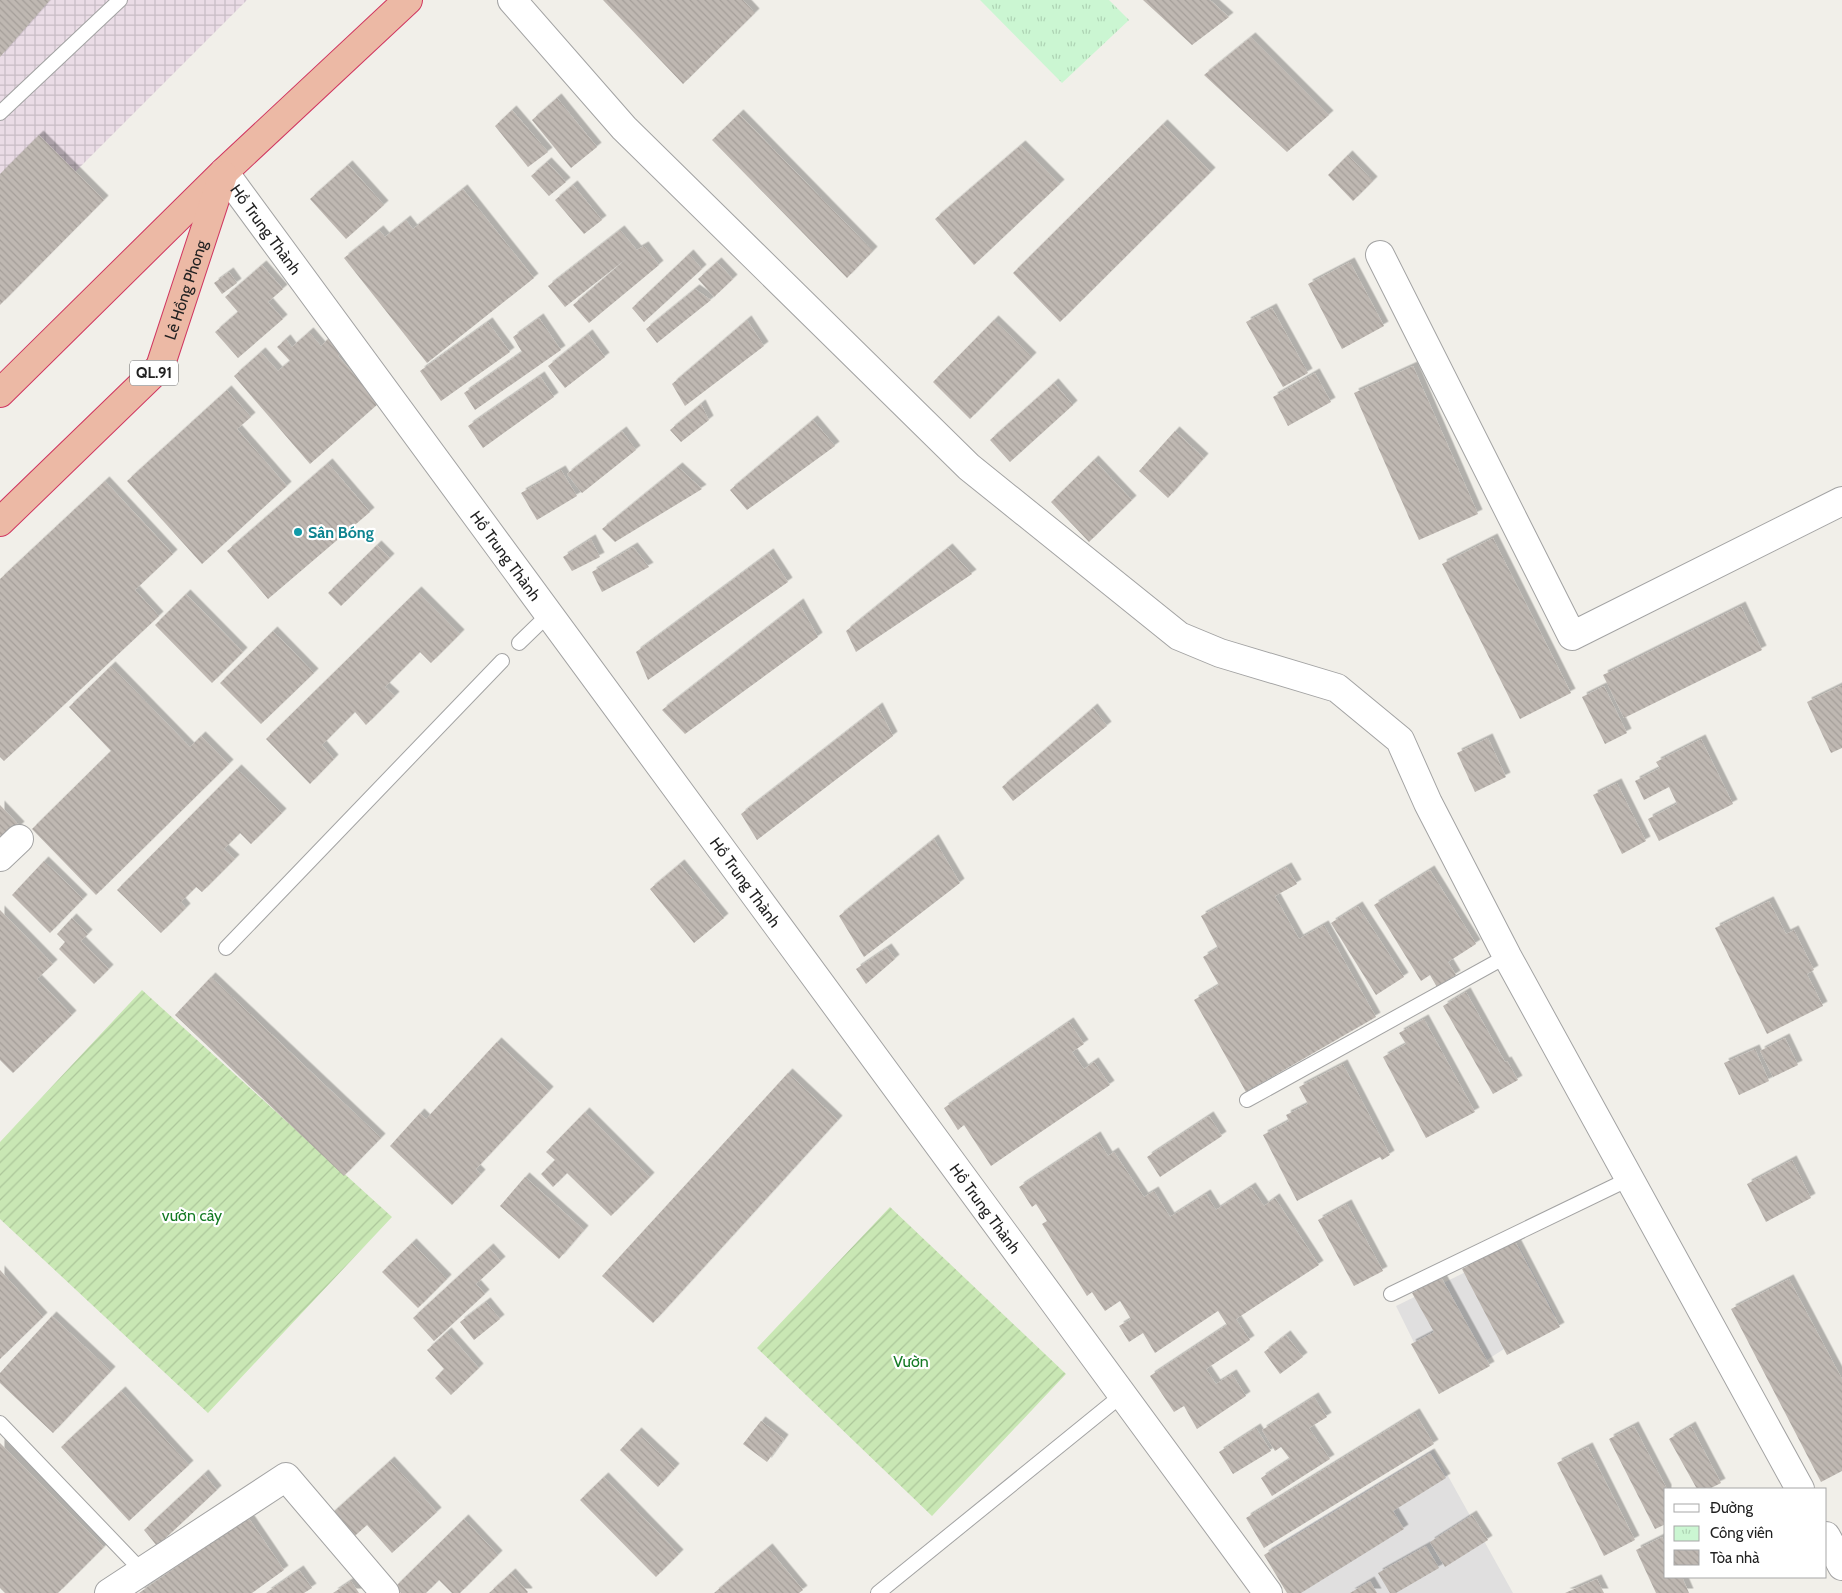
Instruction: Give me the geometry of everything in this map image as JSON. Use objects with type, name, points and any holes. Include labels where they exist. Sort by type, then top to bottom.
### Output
[{"type":"highway","name":"Lê Hồng Phong","points":[[0,393],[224,172],[408,0]]},
{"type":"highway","name":"Lê Hồng Phong","points":[[0,522],[160,367],[224,172]]},
{"type":"street","points":[[512,0],[624,128],[969,467],[1179,636],[1220,653],[1338,688],[1400,740],[1428,803],[1507,956],[1799,1488]]},
{"type":"street","name":"Hồ Trung Thành","points":[[224,172],[1268,1593]]},
{"type":"street","points":[[1380,255],[1572,636],[1842,501]]},
{"type":"street","points":[[109,1593],[286,1477],[385,1593]]},
{"type":"street","points":[[1827,1538],[1842,1566]]},
{"type":"lane","points":[[0,114],[120,0]]},
{"type":"lane","points":[[519,643],[549,614]]},
{"type":"lane","points":[[226,948],[502,661]]},
{"type":"lane","points":[[1246,1100],[1507,956]]},
{"type":"lane","points":[[1391,1294],[1629,1179]]},
{"type":"lane","points":[[878,1593],[1122,1395]]},
{"type":"lane","points":[[0,1424],[142,1572]]},
{"type":"shaded area","points":[[0,0],[247,0],[0,247]]},
{"type":"shaded area","points":[[1519,1246],[1556,1316],[1438,1391],[1396,1306]]},
{"type":"shaded area","points":[[1433,1449],[1513,1593],[1301,1593],[1271,1548]]},
{"type":"green space","points":[[980,0],[1109,0],[1129,20],[1062,83]]},
{"type":"green space","name":"vườn cây","points":[[142,990],[392,1217],[208,1413],[0,1219],[0,1142]]},
{"type":"green space","name":"Vườn","points":[[890,1207],[1066,1374],[932,1516],[757,1348]]},
{"type":"building","points":[[0,0],[50,0],[0,57]]},
{"type":"building","points":[[603,0],[743,0],[755,13],[683,84]]},
{"type":"building","points":[[1143,0],[1210,0],[1229,17],[1192,45]]},
{"type":"building","points":[[1251,37],[1329,115],[1287,152],[1204,75]]},
{"type":"building","points":[[557,98],[597,147],[571,168],[532,120]]},
{"type":"building","points":[[512,110],[548,152],[528,167],[495,126]]},
{"type":"building","points":[[739,114],[873,251],[847,278],[712,140]]},
{"type":"building","points":[[1163,124],[1211,172],[1060,322],[1013,273]]},
{"type":"building","points":[[39,135],[104,200],[0,305],[0,174]]},
{"type":"building","points":[[1021,145],[1060,184],[974,265],[935,219]]},
{"type":"building","points":[[1348,155],[1373,181],[1353,201],[1328,175]]},
{"type":"building","points":[[547,162],[566,182],[549,196],[531,176]]},
{"type":"building","points":[[348,165],[384,205],[346,239],[310,199]]},
{"type":"building","points":[[573,185],[602,220],[584,234],[555,200]]},
{"type":"building","points":[[463,189],[534,278],[427,363],[344,258],[379,230],[385,237],[406,220],[413,229]]},
{"type":"building","points":[[620,230],[637,250],[644,246],[659,265],[589,323],[573,305],[626,259],[565,307],[548,286]]},
{"type":"building","points":[[689,254],[702,269],[644,322],[632,308]]},
{"type":"building","points":[[717,262],[733,279],[714,297],[698,279]]},
{"type":"building","points":[[1350,262],[1384,326],[1342,349],[1308,284]]},
{"type":"building","points":[[262,265],[283,289],[268,302],[283,319],[238,358],[215,332],[238,312],[225,297]]},
{"type":"building","points":[[229,272],[237,283],[222,294],[214,283]]},
{"type":"building","points":[[695,289],[711,300],[657,343],[646,329]]},
{"type":"building","points":[[1272,308],[1308,373],[1283,387],[1246,322]]},
{"type":"building","points":[[539,318],[561,350],[475,410],[464,393],[522,352],[513,337]]},
{"type":"building","points":[[747,320],[764,346],[685,406],[672,384]]},
{"type":"building","points":[[994,320],[1032,357],[970,419],[933,382]]},
{"type":"building","points":[[488,322],[510,352],[441,401],[420,371]]},
{"type":"building","points":[[309,332],[321,346],[330,337],[343,351],[338,356],[379,403],[310,464],[234,376],[261,352],[278,371],[290,361],[277,347],[286,339],[292,347]]},
{"type":"building","points":[[588,334],[605,357],[565,388],[548,366]]},
{"type":"building","points":[[1413,366],[1478,514],[1419,540],[1354,393]]},
{"type":"building","points":[[1315,373],[1331,402],[1288,426],[1273,397]]},
{"type":"building","points":[[540,376],[554,397],[483,448],[468,426]]},
{"type":"building","points":[[1054,383],[1073,405],[1010,462],[990,440]]},
{"type":"building","points":[[227,390],[251,417],[237,429],[287,486],[202,564],[127,481]]},
{"type":"building","points":[[701,404],[709,420],[681,442],[670,430]]},
{"type":"building","points":[[813,420],[835,446],[747,510],[730,490]]},
{"type":"building","points":[[622,431],[636,450],[582,493],[567,474]]},
{"type":"building","points":[[1175,431],[1204,458],[1168,498],[1139,471]]},
{"type":"building","points":[[1094,460],[1132,500],[1089,542],[1051,502]]},
{"type":"building","name":"Sân Bóng","points":[[328,463],[370,512],[268,599],[227,551]]},
{"type":"building","points":[[678,467],[702,489],[615,542],[602,529]]},
{"type":"building","points":[[561,470],[577,496],[537,520],[521,493]]},
{"type":"building","points":[[105,481],[173,554],[135,590],[159,616],[4,761],[0,757],[0,579]]},
{"type":"building","points":[[1493,538],[1571,693],[1520,719],[1442,564]]},
{"type":"building","points":[[591,539],[600,557],[572,571],[563,557]]},
{"type":"building","points":[[377,545],[390,558],[341,606],[328,593]]},
{"type":"building","points":[[633,547],[649,567],[602,592],[592,572]]},
{"type":"building","points":[[948,548],[972,574],[856,652],[846,631]]},
{"type":"building","points":[[769,553],[788,582],[648,680],[636,652]]},
{"type":"building","points":[[417,591],[460,634],[431,663],[420,652],[385,687],[395,696],[366,725],[355,712],[322,745],[334,759],[310,784],[266,739]]},
{"type":"building","points":[[186,594],[243,652],[212,683],[155,625]]},
{"type":"building","points":[[799,603],[818,637],[685,734],[662,710]]},
{"type":"building","points":[[1741,606],[1762,650],[1624,718],[1603,675]]},
{"type":"building","points":[[273,631],[314,673],[261,724],[220,683]]},
{"type":"building","points":[[111,666],[190,747],[201,736],[229,764],[96,895],[32,829],[111,751],[69,707]]},
{"type":"building","points":[[1842,685],[1842,748],[1831,753],[1807,702]]},
{"type":"building","points":[[1604,686],[1627,733],[1605,744],[1582,697]]},
{"type":"building","points":[[878,707],[893,736],[757,840],[741,814]]},
{"type":"building","points":[[1093,708],[1107,726],[1013,801],[1002,787]]},
{"type":"building","points":[[1488,738],[1506,777],[1475,792],[1457,753]]},
{"type":"building","points":[[1701,739],[1733,804],[1659,841],[1648,819],[1677,804],[1669,787],[1644,800],[1635,781],[1660,768],[1656,762]]},
{"type":"building","points":[[237,769],[282,813],[251,844],[240,833],[224,849],[235,859],[202,892],[196,887],[181,902],[186,908],[161,933],[117,890]]},
{"type":"building","points":[[1617,783],[1646,841],[1622,854],[1593,795]]},
{"type":"building","points":[[0,805],[20,826],[0,845]]},
{"type":"building","points":[[934,839],[960,883],[864,957],[839,916]]},
{"type":"building","points":[[44,861],[83,899],[50,933],[12,895]]},
{"type":"building","points":[[680,864],[724,918],[694,943],[650,889]]},
{"type":"building","points":[[1287,867],[1297,884],[1275,896],[1299,939],[1324,925],[1376,1017],[1246,1092],[1194,1000],[1219,985],[1203,957],[1218,948],[1201,916]]},
{"type":"building","points":[[1430,870],[1476,944],[1448,962],[1456,975],[1437,987],[1430,975],[1421,981],[1374,905]]},
{"type":"building","points":[[1769,901],[1786,934],[1794,930],[1814,970],[1807,974],[1823,1006],[1767,1034],[1715,928]]},
{"type":"building","points":[[1358,906],[1404,977],[1376,995],[1331,923]]},
{"type":"building","points":[[0,910],[53,964],[37,979],[72,1015],[13,1073],[0,1060]]},
{"type":"building","points":[[72,918],[88,934],[81,941],[109,969],[94,984],[59,949],[65,942],[57,934]]},
{"type":"building","points":[[887,948],[895,959],[866,984],[856,969]]},
{"type":"building","points":[[211,977],[381,1138],[344,1176],[175,1015]]},
{"type":"building","points":[[1466,992],[1505,1062],[1507,1061],[1518,1080],[1493,1094],[1443,1006]]},
{"type":"building","points":[[1424,1019],[1475,1112],[1426,1138],[1383,1057],[1406,1044],[1399,1033]]},
{"type":"building","points":[[1069,1022],[1084,1044],[1072,1052],[1084,1069],[1094,1062],[1110,1085],[991,1166],[964,1125],[958,1130],[944,1108]]},
{"type":"building","points":[[1785,1038],[1798,1065],[1773,1077],[1760,1051]]},
{"type":"building","points":[[497,1042],[549,1091],[476,1169],[481,1174],[452,1205],[390,1146],[420,1113],[426,1119]]},
{"type":"building","points":[[1755,1049],[1769,1081],[1739,1095],[1724,1063]]},
{"type":"building","points":[[1343,1064],[1390,1155],[1382,1160],[1380,1157],[1297,1201],[1263,1135],[1289,1121],[1286,1115],[1308,1104],[1299,1087]]},
{"type":"building","points":[[788,1073],[838,1120],[653,1323],[602,1276]]},
{"type":"building","points":[[585,1112],[650,1177],[611,1216],[567,1173],[553,1187],[541,1174],[555,1160],[546,1152]]},
{"type":"building","points":[[1209,1116],[1222,1136],[1160,1177],[1147,1157]]},
{"type":"building","points":[[1096,1136],[1108,1156],[1114,1152],[1144,1197],[1154,1191],[1170,1217],[1206,1194],[1216,1210],[1251,1187],[1264,1206],[1275,1198],[1319,1265],[1236,1319],[1250,1340],[1206,1369],[1216,1384],[1232,1374],[1246,1396],[1197,1429],[1184,1406],[1174,1412],[1150,1376],[1227,1325],[1218,1311],[1155,1353],[1143,1333],[1129,1342],[1119,1326],[1131,1319],[1120,1301],[1105,1311],[1092,1292],[1087,1296],[1042,1224],[1047,1221],[1036,1204],[1032,1207],[1019,1187]]},
{"type":"building","points":[[1792,1160],[1811,1198],[1766,1222],[1747,1184]]},
{"type":"building","points":[[525,1177],[584,1230],[559,1259],[500,1206]]},
{"type":"building","points":[[1347,1204],[1383,1271],[1354,1286],[1318,1220]]},
{"type":"building","points":[[1515,1241],[1560,1327],[1507,1355],[1462,1269]]},
{"type":"building","points":[[412,1243],[447,1279],[418,1308],[382,1272]]},
{"type":"building","points":[[489,1248],[501,1261],[476,1284],[485,1294],[434,1341],[413,1318]]},
{"type":"building","points":[[0,1270],[43,1317],[0,1359]]},
{"type":"building","points":[[1441,1277],[1490,1366],[1439,1394],[1411,1344],[1434,1332],[1412,1293]]},
{"type":"building","points":[[1789,1279],[1842,1379],[1842,1471],[1821,1482],[1731,1309]]},
{"type":"building","points":[[486,1302],[500,1319],[474,1340],[460,1322]]},
{"type":"building","points":[[52,1316],[111,1371],[53,1433],[0,1383],[0,1373]]},
{"type":"building","points":[[447,1332],[479,1368],[451,1395],[435,1378],[444,1369],[427,1350]]},
{"type":"building","points":[[1286,1335],[1303,1357],[1280,1374],[1264,1352]]},
{"type":"building","points":[[121,1391],[189,1465],[129,1521],[61,1447]]},
{"type":"building","points":[[1314,1397],[1327,1417],[1309,1428],[1330,1459],[1272,1496],[1261,1478],[1290,1459],[1281,1447],[1275,1451],[1262,1430]]},
{"type":"building","points":[[1415,1413],[1434,1444],[1264,1548],[1246,1518]]},
{"type":"building","points":[[761,1421],[784,1439],[767,1462],[743,1444]]},
{"type":"building","points":[[1634,1426],[1666,1488],[1664,1488],[1664,1525],[1655,1529],[1609,1439]]},
{"type":"building","points":[[1691,1426],[1721,1483],[1711,1488],[1696,1488],[1669,1439]]},
{"type":"building","points":[[1256,1428],[1271,1451],[1233,1474],[1219,1452]]},
{"type":"building","points":[[637,1432],[675,1468],[658,1487],[620,1450]]},
{"type":"building","points":[[0,1443],[104,1547],[58,1593],[5,1593],[0,1588]]},
{"type":"building","points":[[1588,1447],[1635,1540],[1604,1556],[1557,1463]]},
{"type":"building","points":[[1430,1453],[1446,1478],[1393,1511],[1404,1529],[1301,1593],[1287,1593],[1264,1555]]},
{"type":"building","points":[[390,1461],[437,1512],[392,1553],[367,1525],[349,1541],[328,1517]]},
{"type":"building","points":[[204,1474],[217,1490],[157,1546],[144,1530]]},
{"type":"building","points":[[604,1477],[679,1554],[656,1577],[580,1500]]},
{"type":"building","points":[[1472,1515],[1488,1540],[1445,1567],[1430,1542]]},
{"type":"building","points":[[248,1517],[284,1570],[252,1593],[139,1593]]},
{"type":"building","points":[[464,1519],[498,1555],[460,1593],[452,1593],[439,1580],[426,1593],[401,1593],[395,1587]]},
{"type":"building","points":[[1662,1537],[1664,1540],[1664,1578],[1682,1578],[1689,1593],[1656,1593],[1636,1550]]},
{"type":"building","points":[[1426,1546],[1439,1568],[1396,1593],[1390,1593],[1378,1573]]},
{"type":"building","points":[[768,1548],[803,1590],[799,1593],[714,1593]]},
{"type":"building","points":[[299,1570],[312,1588],[304,1593],[266,1593]]},
{"type":"building","points":[[511,1573],[527,1593],[489,1593]]},
{"type":"building","points":[[1597,1579],[1604,1593],[1565,1593]]},
{"type":"building","points":[[351,1581],[359,1593],[333,1593]]},
{"type":"building","points":[[1370,1581],[1377,1593],[1350,1593]]},
{"type":"place","name":"Sân Bóng","points":[[298,532]]}]
